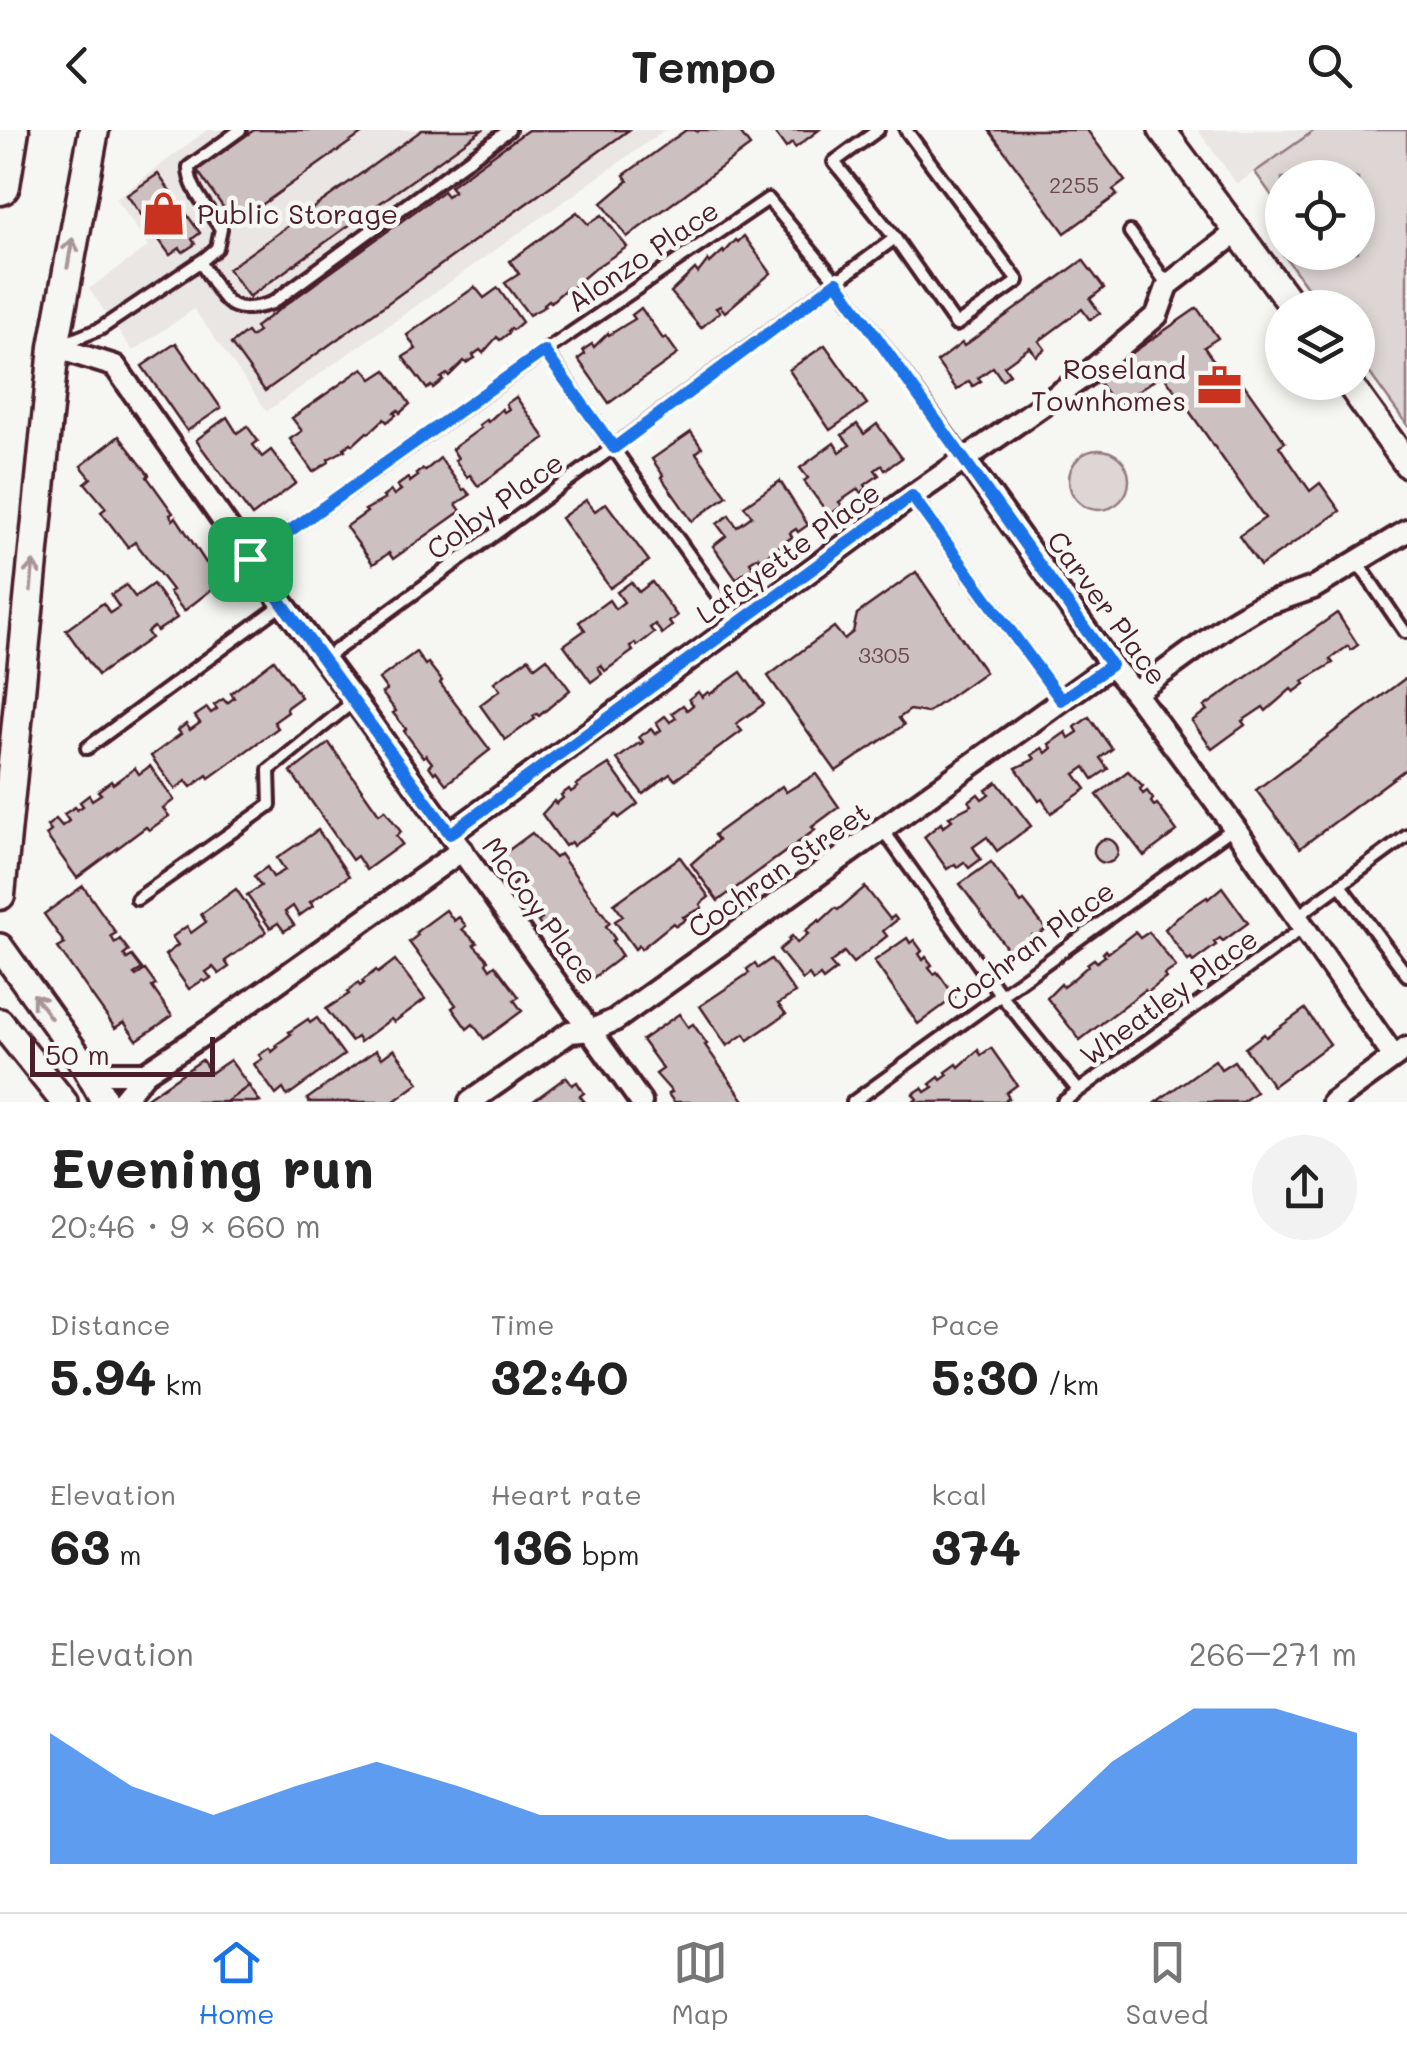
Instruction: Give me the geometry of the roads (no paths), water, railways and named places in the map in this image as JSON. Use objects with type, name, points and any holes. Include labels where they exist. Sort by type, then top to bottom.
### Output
[{"type":"highway","points":[[0,185],[9,130]]},
{"type":"main road","points":[[0,895],[54,347],[94,130]]},
{"type":"main road","points":[[5,705],[23,665]]},
{"type":"street","points":[[1162,130],[1281,290]]},
{"type":"street","name":"Lafayette Place","points":[[121,1102],[145,1073],[213,1028],[737,624],[1086,375],[1157,316],[1168,285],[1238,231]]},
{"type":"street","name":"McCoy Place","points":[[54,347],[115,366],[641,1102]]},
{"type":"street","points":[[1361,400],[1407,464]]},
{"type":"street","name":"Carver Place","points":[[965,459],[1111,665],[1234,827],[1299,923],[1400,1052]]},
{"type":"street","points":[[1135,692],[1258,607],[1313,588],[1407,531]]},
{"type":"street","name":"Cochran Street","points":[[470,1102],[570,1032],[592,1030],[615,1020],[1111,665]]},
{"type":"street","points":[[0,947],[85,1066],[105,1102]]},
{"type":"street","points":[[0,1022],[64,1102]]},
{"type":"street","points":[[1332,1102],[1400,1052]]},
{"type":"street","points":[[85,1066],[110,1073],[145,1073]]},
{"type":"lane","points":[[54,347],[100,330],[217,248],[221,229],[195,189],[188,175],[189,167],[240,130]]},
{"type":"lane","points":[[200,262],[232,307],[243,310],[272,303],[509,130]]},
{"type":"lane","points":[[878,130],[834,162],[895,238],[956,325],[1018,281],[906,130]]},
{"type":"lane","name":"Carver Place","points":[[768,198],[837,282],[965,459]]},
{"type":"lane","name":"Alonzo Place","points":[[250,559],[768,198]]},
{"type":"lane","points":[[1130,232],[1168,285]]},
{"type":"lane","name":"Colby Place","points":[[324,659],[895,238]]},
{"type":"lane","points":[[544,351],[737,624]]},
{"type":"lane","points":[[912,496],[1061,700]]},
{"type":"lane","points":[[1358,563],[1405,632]]},
{"type":"lane","points":[[86,748],[283,604]]},
{"type":"lane","points":[[137,898],[270,805],[268,770],[355,701]]},
{"type":"lane","name":"Cochran Place","points":[[852,1102],[1234,827]]},
{"type":"lane","points":[[883,830],[1000,994],[1078,1090]]},
{"type":"lane","name":"Wheatley Place","points":[[1063,1102],[1407,836]]},
{"type":"lane","points":[[1340,885],[1407,975]]},
{"type":"place","name":"Public Storage","points":[[164,214]]},
{"type":"place","name":"Roseland Townhomes","points":[[1219,385]]}]
